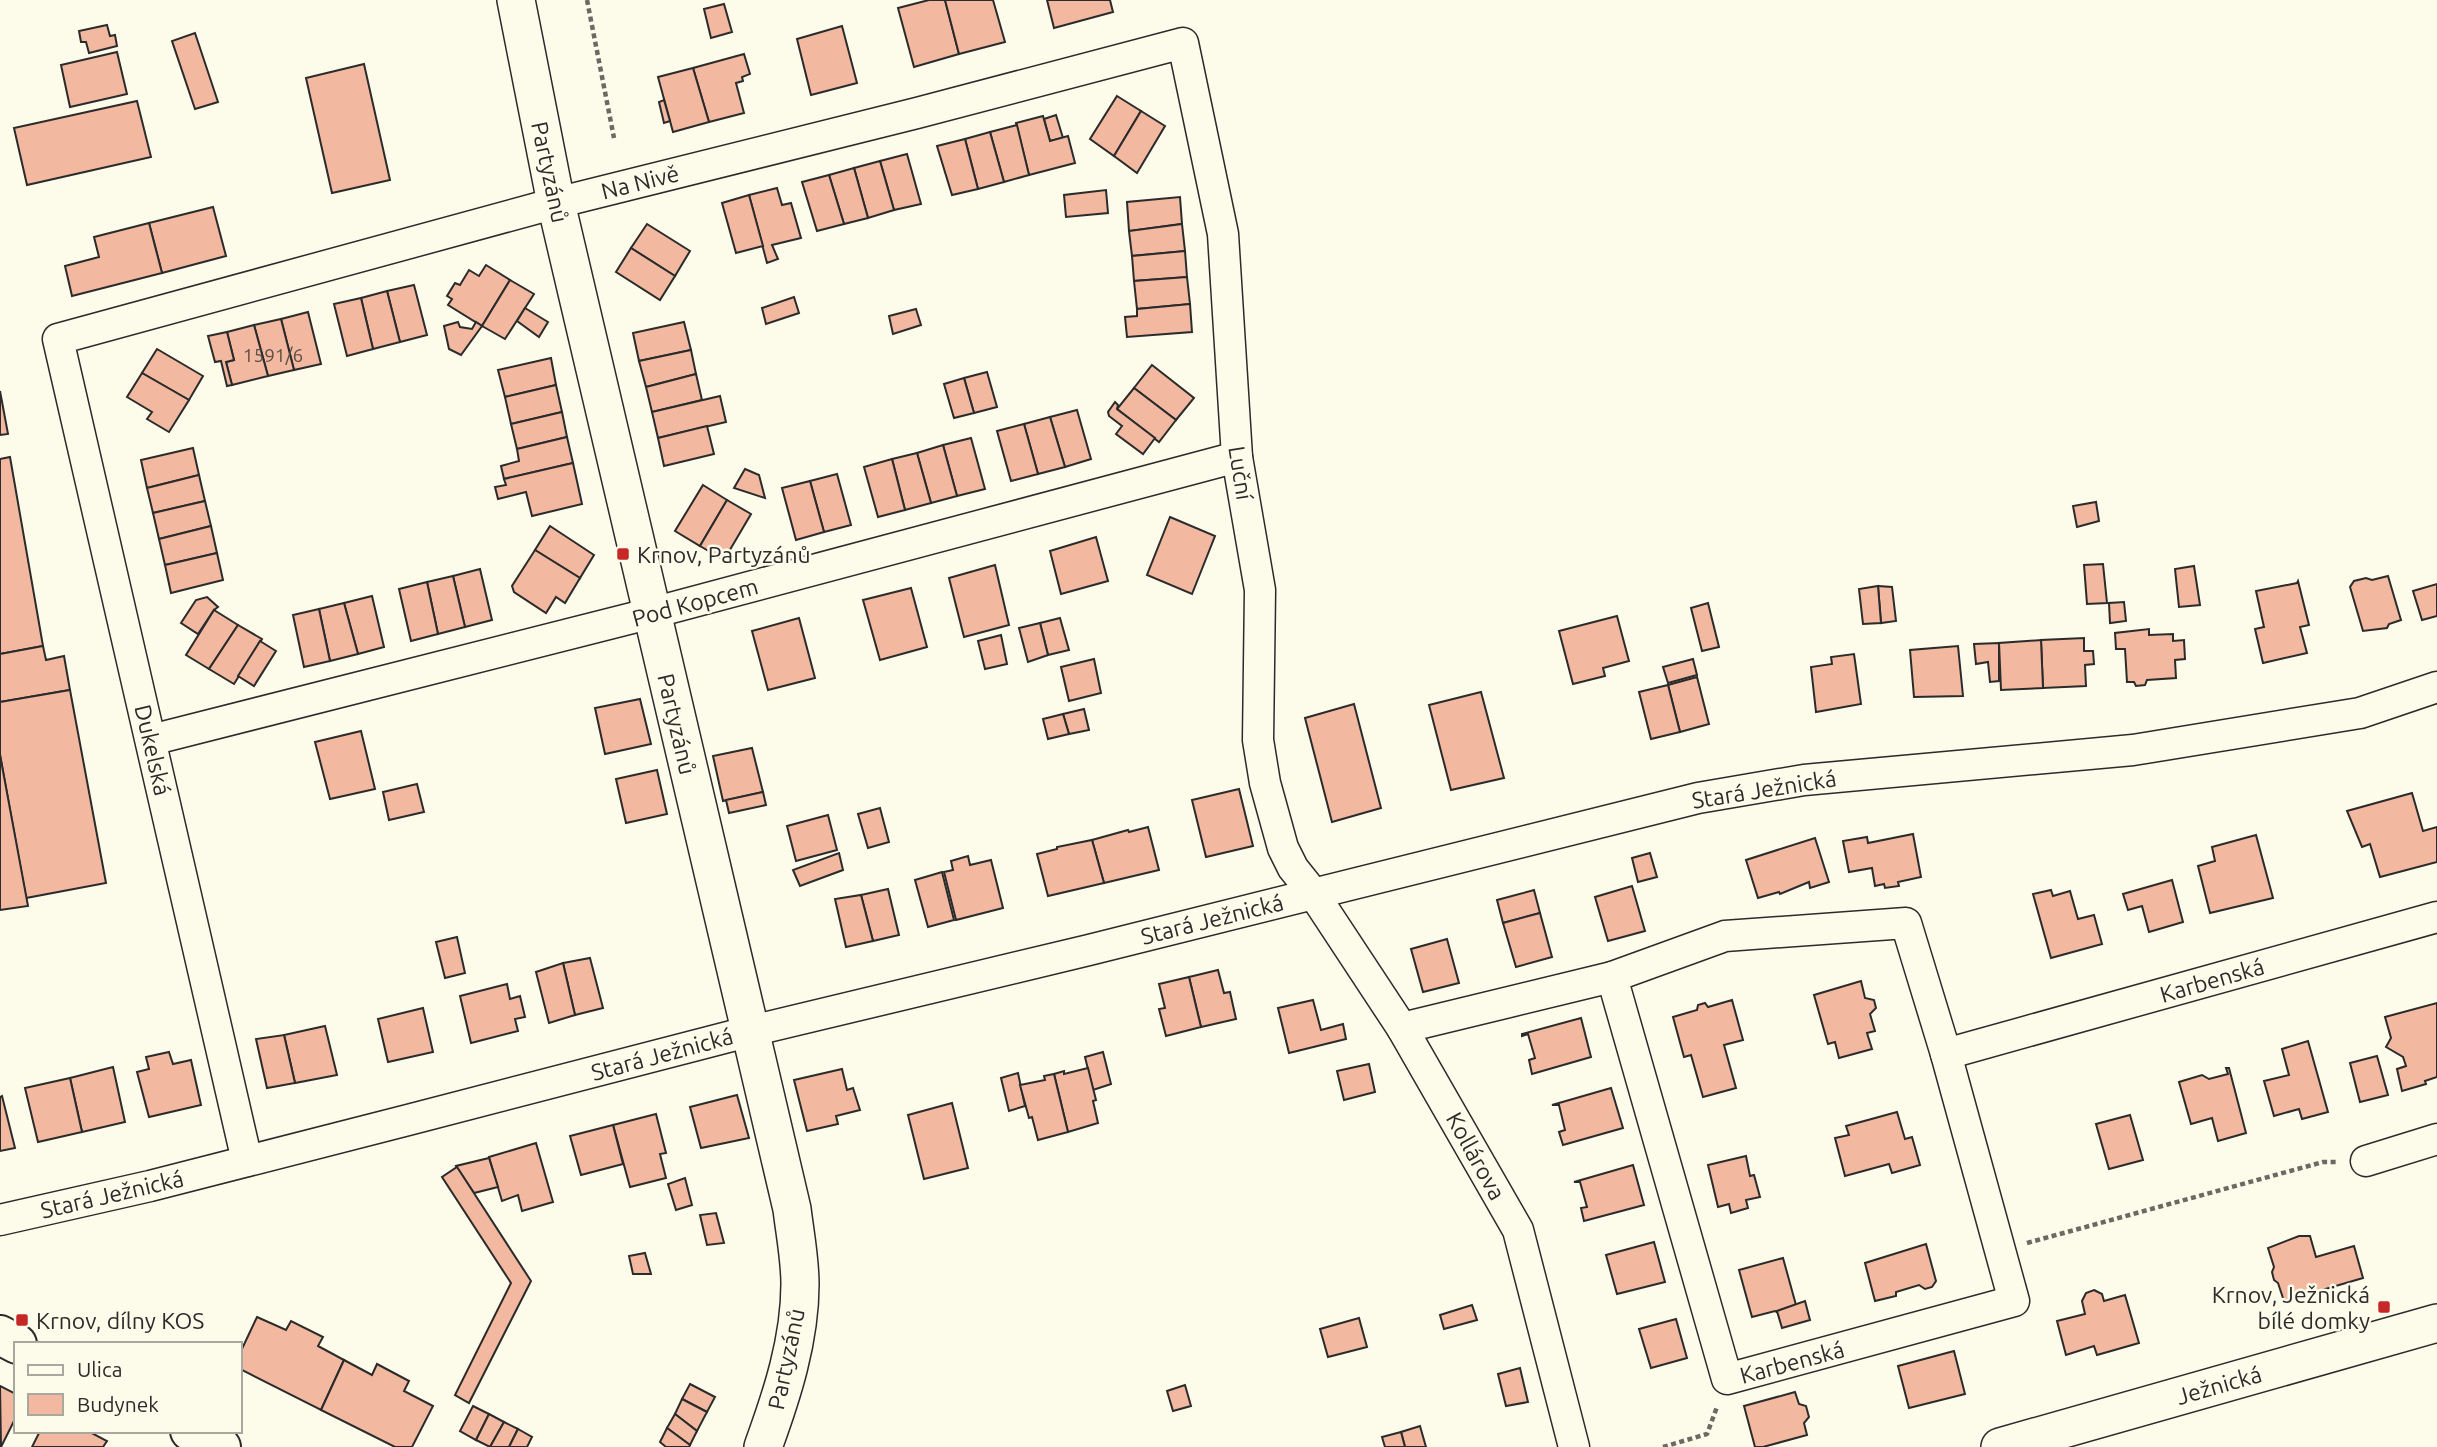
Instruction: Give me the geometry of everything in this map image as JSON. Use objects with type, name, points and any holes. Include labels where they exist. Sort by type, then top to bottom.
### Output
[{"type":"main road","points":[[194,1433],[221,1447]]},
{"type":"street","name":"Partyzánů","points":[[516,0],[556,203],[792,1209],[800,1285],[797,1322],[790,1362],[763,1447]]},
{"type":"street","name":"Na Nivě","points":[[58,339],[556,203],[1183,43]]},
{"type":"street","name":"Luční","points":[[1183,43],[1223,234],[1237,457],[1261,590],[1257,716],[1260,760],[1283,848],[1293,868],[1313,893]]},
{"type":"street","name":"Dukelská","points":[[58,339],[247,1161]]},
{"type":"street","name":"Pod Kopcem","points":[[151,740],[652,613],[1237,457]]},
{"type":"street","name":"Stará Ježnická","points":[[0,1220],[247,1161],[751,1031],[1698,798],[1761,785],[2133,750],[2360,713],[2437,687]]},
{"type":"street","name":"Kollárova","points":[[1313,893],[1402,1028],[1518,1230],[1574,1447]]},
{"type":"street","name":"Karbenská","points":[[1947,1054],[2437,918]]},
{"type":"street","name":"Karbenská","points":[[1402,1028],[1612,977],[1725,936],[1906,923],[1947,1054],[2014,1301],[1727,1379],[1612,977]]},
{"type":"street","points":[[2366,1161],[2437,1139]]},
{"type":"street","name":"Ježnická","points":[[2000,1447],[2437,1322]]},
{"type":"path","points":[[587,0],[614,138]]},
{"type":"path","points":[[2000,1250],[2323,1162],[2366,1161]]},
{"type":"path","points":[[1663,1447],[1707,1434],[1727,1379]]},
{"type":"building","points":[[929,0],[945,0],[959,54],[914,67],[898,8]]},
{"type":"building","points":[[945,0],[993,0],[1005,42],[959,54]]},
{"type":"building","points":[[1047,0],[1110,0],[1113,12],[1054,28]]},
{"type":"building","points":[[724,4],[732,32],[711,38],[704,9]]},
{"type":"building","points":[[107,25],[110,36],[115,35],[117,46],[89,53],[86,42],[81,42],[79,31]]},
{"type":"building","points":[[842,26],[857,83],[811,95],[797,39]]},
{"type":"building","points":[[195,33],[218,102],[195,109],[172,41]]},
{"type":"building","points":[[117,52],[127,94],[70,107],[61,65]]},
{"type":"building","points":[[744,54],[750,74],[742,77],[743,81],[736,83],[744,113],[709,122],[693,68]]},
{"type":"building","points":[[364,64],[390,180],[332,193],[306,78]]},
{"type":"building","points":[[693,68],[709,122],[673,132],[658,77]]},
{"type":"building","points":[[1117,96],[1141,111],[1114,156],[1090,139]]},
{"type":"building","points":[[664,100],[670,121],[664,123],[659,102]]},
{"type":"building","points":[[137,101],[151,157],[27,185],[14,128]]},
{"type":"building","points":[[1141,111],[1165,126],[1137,173],[1114,156]]},
{"type":"building","points":[[1056,115],[1063,138],[1050,141],[1044,119]]},
{"type":"building","points":[[1043,116],[1050,141],[1068,136],[1075,163],[1029,175],[1016,123]]},
{"type":"building","points":[[1017,125],[1029,175],[1004,182],[990,132]]},
{"type":"building","points":[[990,132],[1004,182],[978,189],[965,139]]},
{"type":"building","points":[[965,139],[978,189],[952,195],[937,146]]},
{"type":"building","points":[[907,154],[921,204],[894,210],[880,161]]},
{"type":"building","points":[[880,161],[894,210],[868,218],[854,168]]},
{"type":"building","points":[[854,168],[868,218],[844,224],[829,175]]},
{"type":"building","points":[[829,175],[844,224],[817,231],[802,182]]},
{"type":"building","points":[[777,188],[782,205],[791,203],[801,238],[772,245],[778,259],[767,263],[749,195]]},
{"type":"building","points":[[1106,190],[1108,213],[1066,217],[1064,195]]},
{"type":"building","points":[[749,195],[763,246],[736,253],[722,203]]},
{"type":"building","points":[[1180,197],[1182,224],[1129,231],[1127,202]]},
{"type":"building","points":[[213,207],[226,256],[162,273],[149,223]]},
{"type":"building","points":[[149,223],[162,273],[72,296],[65,266],[99,257],[94,237]]},
{"type":"building","points":[[647,224],[690,251],[675,276],[631,248]]},
{"type":"building","points":[[1182,224],[1185,251],[1132,256],[1129,231]]},
{"type":"building","points":[[631,248],[675,276],[660,300],[616,272]]},
{"type":"building","points":[[1185,251],[1187,277],[1134,281],[1132,256]]},
{"type":"building","points":[[486,265],[510,280],[482,326],[448,305],[452,299],[447,296],[455,283],[460,285],[469,270],[479,276]]},
{"type":"building","points":[[1187,277],[1190,304],[1137,309],[1134,281]]},
{"type":"building","points":[[510,280],[534,294],[505,339],[482,326]]},
{"type":"building","points":[[414,285],[427,335],[400,342],[387,291]]},
{"type":"building","points":[[387,291],[400,342],[373,349],[361,298]]},
{"type":"building","points":[[794,297],[799,313],[766,324],[762,308]]},
{"type":"building","points":[[361,298],[373,349],[347,356],[334,304]]},
{"type":"building","points":[[1190,304],[1192,332],[1127,337],[1125,317],[1137,316],[1137,309]]},
{"type":"building","points":[[525,308],[548,322],[539,337],[517,321]]},
{"type":"building","points":[[916,309],[921,325],[893,334],[889,316]]},
{"type":"building","points":[[308,312],[321,364],[294,370],[281,319]]},
{"type":"building","points":[[281,319],[294,370],[268,376],[254,325]]},
{"type":"building","points":[[458,322],[460,327],[472,329],[476,322],[482,326],[461,355],[449,349],[444,326]]},
{"type":"building","points":[[684,322],[691,350],[639,361],[633,333]]},
{"type":"building","points":[[254,325],[268,376],[232,385],[226,362],[234,360],[227,332]]},
{"type":"building","points":[[227,332],[234,360],[226,362],[232,385],[227,386],[221,361],[215,362],[208,336]]},
{"type":"building","points":[[157,349],[203,376],[189,400],[142,373]]},
{"type":"building","points":[[691,350],[696,374],[646,387],[639,361]]},
{"type":"building","points":[[551,358],[556,385],[505,397],[498,370]]},
{"type":"building","points":[[1152,365],[1194,398],[1176,420],[1134,388]]},
{"type":"building","points":[[987,372],[997,407],[974,413],[964,378]]},
{"type":"building","points":[[142,373],[189,400],[169,432],[147,419],[152,412],[127,397]]},
{"type":"building","points":[[696,374],[702,400],[652,412],[646,387]]},
{"type":"building","points":[[964,378],[974,413],[954,418],[944,384]]},
{"type":"building","points":[[556,385],[562,412],[511,424],[505,397]]},
{"type":"building","points":[[1134,388],[1176,420],[1159,442],[1117,409]]},
{"type":"building","points":[[0,391],[8,434],[0,435]]},
{"type":"building","points":[[720,396],[726,422],[658,438],[652,412]]},
{"type":"building","points":[[1115,402],[1117,409],[1155,438],[1143,454],[1116,434],[1122,426],[1109,416],[1108,412]]},
{"type":"building","points":[[1077,410],[1091,459],[1065,467],[1050,417]]},
{"type":"building","points":[[562,412],[567,437],[517,449],[511,424]]},
{"type":"building","points":[[1050,417],[1065,467],[1038,474],[1024,424]]},
{"type":"building","points":[[1024,424],[1038,474],[1011,481],[997,431]]},
{"type":"building","points":[[707,426],[714,454],[664,466],[658,438]]},
{"type":"building","points":[[567,437],[573,463],[504,479],[501,466],[519,461],[517,449]]},
{"type":"building","points":[[971,438],[985,489],[957,496],[943,445]]},
{"type":"building","points":[[943,445],[957,496],[931,503],[917,453]]},
{"type":"building","points":[[193,448],[199,475],[147,488],[141,460]]},
{"type":"building","points":[[917,453],[931,503],[905,510],[892,459]]},
{"type":"building","points":[[10,457],[43,646],[0,654],[0,459]]},
{"type":"building","points":[[892,459],[905,510],[878,517],[864,467]]},
{"type":"building","points":[[573,463],[582,504],[532,516],[526,492],[498,499],[495,487],[506,485],[504,479]]},
{"type":"building","points":[[745,469],[759,475],[765,498],[734,488]]},
{"type":"building","points":[[837,474],[851,525],[824,532],[810,481]]},
{"type":"building","points":[[199,475],[205,501],[153,513],[147,488]]},
{"type":"building","points":[[810,481],[824,532],[796,540],[782,488]]},
{"type":"building","points":[[703,485],[727,500],[700,546],[675,531]]},
{"type":"building","points":[[727,500],[751,514],[724,560],[700,546]]},
{"type":"building","points":[[205,501],[211,526],[159,539],[153,513]]},
{"type":"building","points":[[2096,502],[2099,521],[2077,527],[2073,506]]},
{"type":"building","points":[[1170,517],[1215,536],[1192,594],[1147,575]]},
{"type":"building","points":[[211,526],[217,553],[165,565],[159,539]]},
{"type":"building","points":[[550,526],[594,555],[580,578],[535,550]]},
{"type":"building","points":[[1096,537],[1108,581],[1061,594],[1050,551]]},
{"type":"building","points":[[535,550],[580,578],[565,603],[556,597],[546,613],[514,592],[512,586]]},
{"type":"building","points":[[217,553],[223,580],[171,593],[165,565]]},
{"type":"building","points":[[2103,564],[2107,603],[2087,604],[2084,565]]},
{"type":"building","points":[[995,565],[1009,625],[964,637],[949,578]]},
{"type":"building","points":[[2194,566],[2200,605],[2179,607],[2175,569]]},
{"type":"building","points":[[480,569],[492,620],[465,627],[453,576]]},
{"type":"building","points":[[453,576],[465,627],[438,634],[427,582]]},
{"type":"building","points":[[2388,576],[2401,620],[2389,624],[2387,628],[2363,631],[2350,587],[2354,581]]},
{"type":"building","points":[[2298,581],[2309,625],[2300,627],[2307,653],[2263,663],[2255,629],[2264,627],[2256,591]]},
{"type":"building","points":[[427,582],[438,634],[411,641],[399,589]]},
{"type":"building","points":[[2437,584],[2437,616],[2422,620],[2413,591]]},
{"type":"building","points":[[1878,586],[1892,587],[1896,621],[1881,623]]},
{"type":"building","points":[[1878,586],[1881,623],[1863,624],[1859,589]]},
{"type":"building","points":[[911,588],[927,647],[880,660],[863,600]]},
{"type":"building","points":[[372,596],[384,647],[358,654],[344,603]]},
{"type":"building","points":[[207,597],[218,607],[198,634],[181,623],[196,600]]},
{"type":"building","points":[[2124,602],[2126,621],[2110,623],[2109,603]]},
{"type":"building","points":[[344,603],[358,654],[330,661],[319,609]]},
{"type":"building","points":[[1708,603],[1719,647],[1702,651],[1691,608]]},
{"type":"building","points":[[319,609],[330,661],[304,667],[293,615]]},
{"type":"building","points":[[214,610],[238,625],[209,669],[186,655]]},
{"type":"building","points":[[1617,616],[1629,661],[1603,668],[1605,676],[1573,684],[1559,631]]},
{"type":"building","points":[[799,618],[815,678],[768,690],[752,631]]},
{"type":"building","points":[[1060,618],[1069,650],[1048,655],[1040,623]]},
{"type":"building","points":[[1040,623],[1048,655],[1028,662],[1019,628]]},
{"type":"building","points":[[238,625],[262,639],[234,684],[209,669]]},
{"type":"building","points":[[2149,629],[2149,635],[2173,634],[2173,641],[2184,640],[2185,659],[2175,660],[2176,678],[2147,680],[2145,685],[2136,686],[2134,682],[2127,682],[2125,649],[2116,649],[2115,633]]},
{"type":"building","points":[[1001,635],[1007,664],[985,669],[978,641]]},
{"type":"building","points":[[2084,638],[2084,651],[2093,651],[2094,664],[2085,665],[2086,686],[2043,688],[2041,640]]},
{"type":"building","points":[[2041,640],[2043,688],[2001,690],[1999,643]]},
{"type":"building","points":[[260,641],[276,651],[254,686],[238,676]]},
{"type":"building","points":[[1999,643],[1999,681],[1990,682],[1988,662],[1976,664],[1974,644]]},
{"type":"building","points":[[43,646],[46,660],[64,656],[70,690],[0,702],[0,654]]},
{"type":"building","points":[[1958,646],[1963,696],[1914,697],[1910,650]]},
{"type":"building","points":[[1854,654],[1861,704],[1816,712],[1811,667],[1832,664],[1831,657]]},
{"type":"building","points":[[1094,659],[1101,693],[1069,701],[1061,667]]},
{"type":"building","points":[[1693,659],[1697,675],[1668,683],[1663,667]]},
{"type":"building","points":[[1697,677],[1709,724],[1680,732],[1668,685]]},
{"type":"building","points":[[1668,685],[1680,732],[1651,739],[1639,692]]},
{"type":"building","points":[[70,690],[106,883],[26,898],[0,755],[0,702]]},
{"type":"building","points":[[1481,692],[1504,778],[1451,790],[1429,705]]},
{"type":"building","points":[[640,699],[651,744],[605,754],[595,708]]},
{"type":"building","points":[[1354,704],[1381,808],[1332,822],[1305,718]]},
{"type":"building","points":[[1084,709],[1089,730],[1069,734],[1063,714]]},
{"type":"building","points":[[1063,714],[1069,734],[1048,739],[1043,719]]},
{"type":"building","points":[[361,731],[375,789],[330,799],[315,742]]},
{"type":"building","points":[[752,748],[763,792],[723,801],[713,756]]},
{"type":"building","points":[[0,755],[28,906],[0,910]]},
{"type":"building","points":[[657,770],[667,814],[626,823],[616,779]]},
{"type":"building","points":[[417,784],[424,812],[389,820],[383,792]]},
{"type":"building","points":[[1239,789],[1253,846],[1206,857],[1192,800]]},
{"type":"building","points":[[763,792],[766,805],[729,813],[726,800]]},
{"type":"building","points":[[2412,793],[2423,831],[2437,827],[2437,862],[2380,877],[2370,844],[2362,847],[2347,811]]},
{"type":"building","points":[[880,808],[889,842],[868,848],[858,814]]},
{"type":"building","points":[[828,815],[837,850],[796,861],[787,826]]},
{"type":"building","points":[[1148,827],[1159,870],[1104,883],[1092,840]]},
{"type":"building","points":[[1913,834],[1921,877],[1898,882],[1899,886],[1885,888],[1884,884],[1875,886],[1872,868],[1849,872],[1843,841],[1867,837],[1868,843]]},
{"type":"building","points":[[2256,835],[2273,898],[2210,913],[2198,866],[2215,861],[2212,847]]},
{"type":"building","points":[[1815,838],[1829,882],[1810,888],[1809,882],[1780,894],[1779,892],[1758,898],[1746,860]]},
{"type":"building","points":[[1092,840],[1104,883],[1048,896],[1037,854]]},
{"type":"building","points":[[839,853],[843,870],[800,886],[793,870]]},
{"type":"building","points":[[1650,853],[1657,877],[1638,882],[1632,858]]},
{"type":"building","points":[[968,856],[970,865],[991,860],[1003,908],[956,920],[944,872],[953,870],[951,861]]},
{"type":"building","points":[[942,872],[954,920],[928,927],[915,880]]},
{"type":"building","points":[[2172,880],[2183,922],[2149,932],[2142,906],[2128,910],[2123,894]]},
{"type":"building","points":[[1632,886],[1645,931],[1608,941],[1595,897]]},
{"type":"building","points":[[888,889],[899,935],[873,941],[861,895]]},
{"type":"building","points":[[1534,890],[1540,913],[1503,923],[1497,900]]},
{"type":"building","points":[[2051,890],[2053,896],[2070,891],[2078,919],[2094,915],[2102,944],[2051,958],[2033,894]]},
{"type":"building","points":[[861,895],[873,941],[846,947],[835,899]]},
{"type":"building","points":[[1540,913],[1552,957],[1516,967],[1503,923]]},
{"type":"building","points":[[457,937],[465,973],[445,978],[436,942]]},
{"type":"building","points":[[1447,939],[1459,983],[1423,992],[1411,949]]},
{"type":"building","points":[[590,958],[603,1008],[575,1015],[563,963]]},
{"type":"building","points":[[563,963],[575,1015],[549,1023],[536,972]]},
{"type":"building","points":[[1218,970],[1224,993],[1230,992],[1236,1019],[1201,1027],[1189,977]]},
{"type":"building","points":[[1189,977],[1201,1027],[1166,1036],[1159,1009],[1165,1008],[1159,984]]},
{"type":"building","points":[[1861,981],[1865,998],[1874,1000],[1876,1008],[1870,1014],[1875,1031],[1867,1033],[1872,1049],[1839,1058],[1835,1042],[1828,1044],[1814,995]]},
{"type":"building","points":[[507,984],[510,999],[520,996],[525,1017],[515,1019],[518,1031],[471,1043],[460,996]]},
{"type":"building","points":[[1313,1000],[1321,1030],[1343,1024],[1346,1039],[1289,1053],[1278,1008]]},
{"type":"building","points":[[1732,1000],[1743,1040],[1724,1045],[1736,1088],[1703,1097],[1691,1055],[1684,1057],[1673,1017],[1697,1010],[1698,1005],[1705,1003],[1708,1007]]},
{"type":"building","points":[[2437,1003],[2437,1077],[2425,1081],[2426,1084],[2402,1091],[2397,1069],[2406,1066],[2403,1057],[2386,1047],[2391,1038],[2385,1017]]},
{"type":"building","points":[[423,1008],[433,1052],[388,1062],[378,1019]]},
{"type":"building","points":[[1581,1018],[1591,1057],[1532,1074],[1529,1060],[1535,1058],[1528,1034],[1522,1034]]},
{"type":"building","points":[[325,1026],[337,1075],[295,1083],[284,1035]]},
{"type":"building","points":[[284,1035],[295,1083],[267,1088],[256,1039]]},
{"type":"building","points":[[2308,1041],[2328,1112],[2302,1119],[2299,1109],[2274,1116],[2264,1081],[2289,1075],[2282,1049]]},
{"type":"building","points":[[169,1052],[173,1064],[191,1060],[201,1105],[149,1117],[137,1072],[149,1069],[146,1057]]},
{"type":"building","points":[[1103,1052],[1111,1084],[1093,1090],[1085,1057]]},
{"type":"building","points":[[2377,1056],[2388,1095],[2360,1102],[2350,1063]]},
{"type":"building","points":[[1369,1064],[1375,1092],[1344,1100],[1337,1071]]},
{"type":"building","points":[[113,1067],[125,1122],[82,1132],[70,1078]]},
{"type":"building","points":[[1088,1068],[1096,1100],[1093,1101],[1098,1123],[1068,1132],[1054,1074]]},
{"type":"building","points":[[2226,1068],[2229,1068],[2246,1133],[2218,1141],[2212,1118],[2191,1124],[2179,1082],[2202,1075],[2209,1079],[2228,1074]]},
{"type":"building","points":[[842,1069],[847,1090],[853,1088],[860,1110],[836,1116],[838,1124],[807,1131],[794,1080]]},
{"type":"building","points":[[1018,1073],[1025,1106],[1009,1111],[1001,1078]]},
{"type":"building","points":[[1054,1074],[1068,1132],[1038,1140],[1020,1085],[1045,1080],[1044,1076]]},
{"type":"building","points":[[70,1078],[82,1132],[38,1142],[25,1088]]},
{"type":"building","points":[[1611,1088],[1623,1128],[1563,1145],[1559,1132],[1565,1130],[1559,1105],[1552,1105]]},
{"type":"building","points":[[737,1095],[749,1138],[701,1148],[690,1107]]},
{"type":"building","points":[[2,1096],[15,1148],[0,1151],[0,1097]]},
{"type":"building","points":[[952,1103],[968,1168],[924,1179],[908,1115]]},
{"type":"building","points":[[1897,1112],[1905,1139],[1912,1137],[1920,1165],[1892,1173],[1889,1164],[1845,1176],[1835,1138],[1849,1135],[1846,1126]]},
{"type":"building","points":[[656,1114],[666,1153],[660,1154],[666,1178],[630,1187],[613,1125]]},
{"type":"building","points":[[2130,1115],[2143,1160],[2109,1169],[2096,1124]]},
{"type":"building","points":[[613,1125],[623,1164],[581,1175],[570,1136]]},
{"type":"building","points":[[536,1143],[553,1202],[522,1211],[518,1195],[502,1201],[489,1157]]},
{"type":"building","points":[[1746,1156],[1750,1176],[1754,1175],[1760,1197],[1746,1200],[1748,1208],[1731,1213],[1729,1204],[1718,1207],[1708,1165]]},
{"type":"building","points":[[489,1158],[498,1187],[474,1193],[456,1166]]},
{"type":"building","points":[[1633,1165],[1644,1205],[1584,1221],[1581,1208],[1587,1207],[1580,1182],[1574,1182]]},
{"type":"building","points":[[457,1167],[531,1281],[469,1403],[455,1395],[511,1283],[442,1177]]},
{"type":"building","points":[[685,1178],[692,1205],[676,1210],[668,1184]]},
{"type":"building","points":[[716,1213],[724,1243],[707,1245],[700,1215]]},
{"type":"building","points":[[2299,1236],[2310,1236],[2316,1257],[2354,1246],[2363,1278],[2284,1301],[2278,1283],[2274,1280],[2274,1267],[2268,1248]]},
{"type":"building","points":[[1654,1242],[1665,1282],[1617,1294],[1606,1255]]},
{"type":"building","points":[[1926,1244],[1936,1281],[1932,1287],[1925,1289],[1919,1285],[1896,1292],[1896,1296],[1875,1301],[1865,1263]]},
{"type":"building","points":[[645,1253],[651,1274],[633,1274],[629,1256]]},
{"type":"building","points":[[1783,1258],[1796,1305],[1777,1311],[1778,1313],[1775,1311],[1752,1317],[1739,1270]]},
{"type":"building","points":[[2094,1290],[2102,1294],[2104,1301],[2125,1295],[2139,1343],[2097,1355],[2094,1346],[2066,1355],[2057,1321],[2085,1314],[2082,1301],[2086,1293]]},
{"type":"building","points":[[1805,1301],[1810,1320],[1782,1328],[1777,1311]]},
{"type":"building","points":[[1472,1305],[1477,1320],[1444,1329],[1440,1315]]},
{"type":"building","points":[[257,1317],[286,1330],[291,1321],[323,1337],[318,1346],[344,1360],[321,1410],[242,1370],[242,1349]]},
{"type":"building","points":[[1359,1318],[1367,1347],[1328,1357],[1320,1329]]},
{"type":"building","points":[[1676,1319],[1687,1358],[1651,1368],[1639,1329]]},
{"type":"building","points":[[1954,1351],[1965,1394],[1909,1408],[1898,1366]]},
{"type":"building","points":[[344,1360],[372,1375],[377,1364],[409,1381],[404,1391],[433,1406],[412,1447],[395,1447],[321,1410]]},
{"type":"building","points":[[1520,1368],[1528,1402],[1506,1406],[1498,1374]]},
{"type":"building","points":[[690,1384],[715,1397],[707,1412],[682,1399]]},
{"type":"building","points":[[1185,1385],[1191,1406],[1173,1411],[1167,1391]]},
{"type":"building","points":[[0,1386],[14,1393],[14,1421],[1,1447]]},
{"type":"building","points":[[1795,1392],[1799,1404],[1806,1406],[1809,1417],[1804,1423],[1807,1435],[1755,1447],[1744,1406]]},
{"type":"building","points":[[682,1399],[707,1412],[697,1431],[675,1414]]},
{"type":"building","points":[[473,1406],[489,1414],[476,1440],[460,1431]]},
{"type":"building","points":[[489,1414],[504,1422],[490,1447],[476,1440]]},
{"type":"building","points":[[675,1414],[697,1431],[690,1445],[667,1428]]},
{"type":"building","points":[[504,1422],[518,1429],[509,1447],[490,1447]]},
{"type":"building","points":[[1420,1426],[1426,1447],[1405,1447],[1401,1432]]},
{"type":"building","points":[[667,1428],[690,1445],[689,1447],[666,1447],[660,1442]]},
{"type":"building","points":[[518,1429],[532,1437],[527,1447],[509,1447]]},
{"type":"building","points":[[1401,1432],[1405,1447],[1385,1447],[1382,1437]]},
{"type":"building","points":[[39,1433],[92,1433],[107,1441],[103,1447],[32,1447]]},
{"type":"place","name":"Krnov, Partyzánů","points":[[623,554]]},
{"type":"place","name":"Krnov, Ježnická bílé domky","points":[[2384,1307]]},
{"type":"place","name":"Krnov, dílny KOS","points":[[22,1320]]}]
